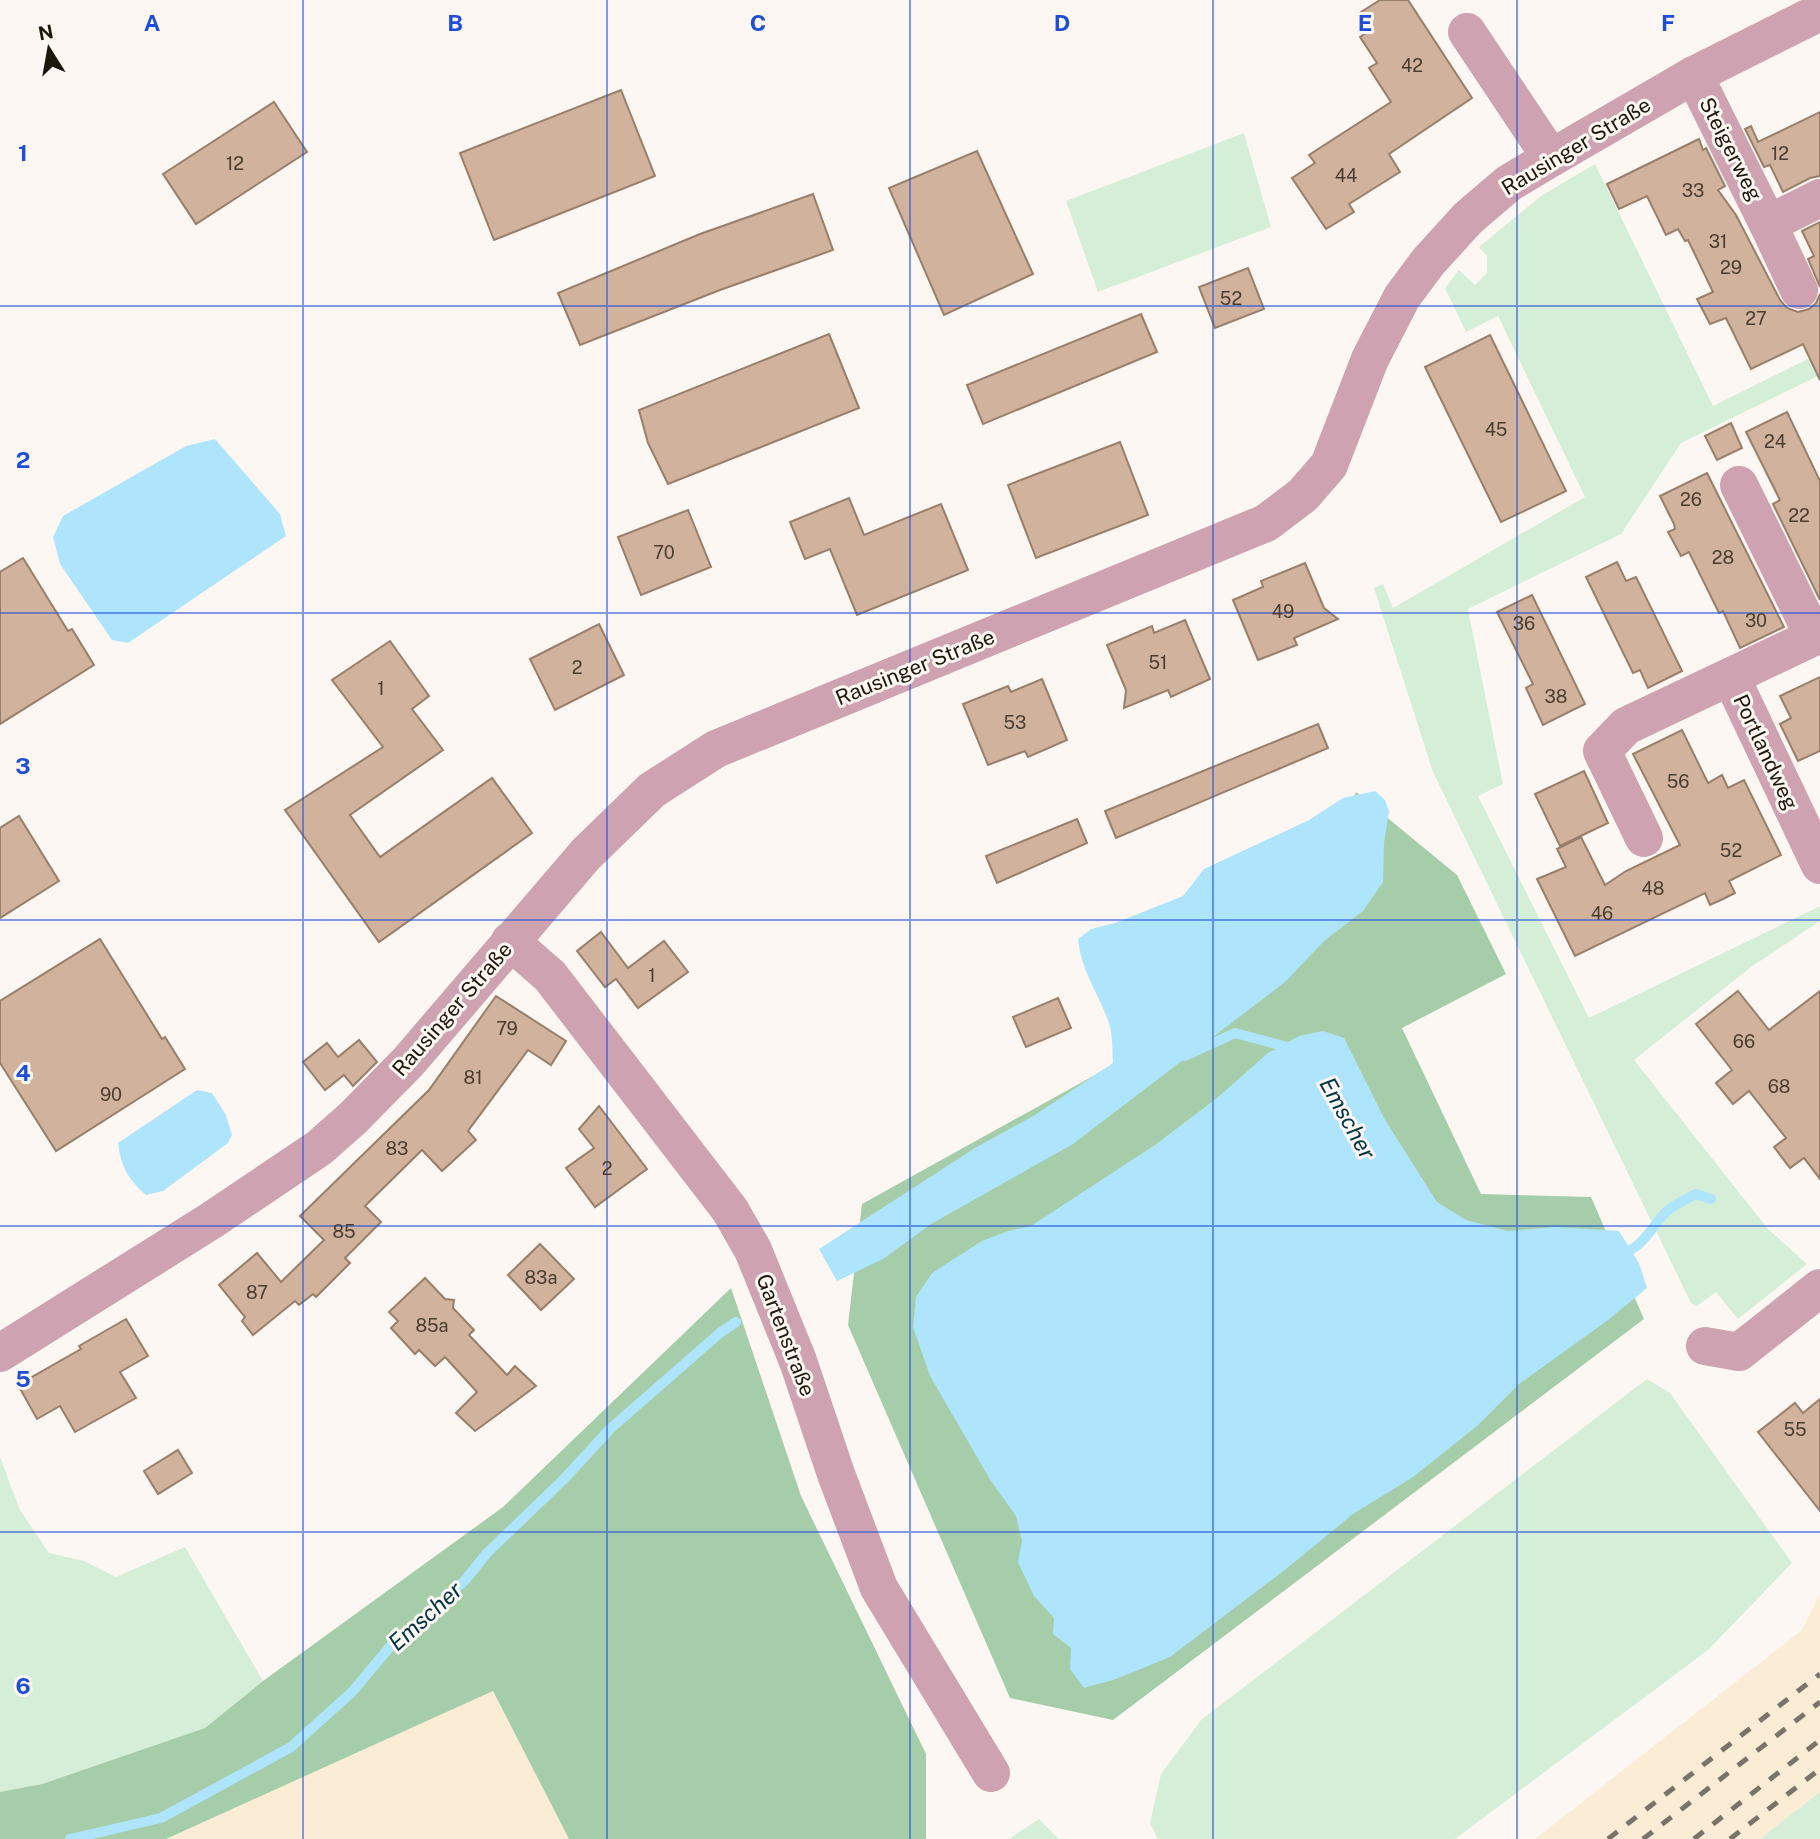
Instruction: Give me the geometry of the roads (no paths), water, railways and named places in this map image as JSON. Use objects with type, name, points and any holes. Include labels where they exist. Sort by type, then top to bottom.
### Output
[{"type":"street","name":"Rausinger Straße","points":[[0,1353],[212,1220],[319,1148],[409,1061],[586,854],[652,790],[716,749],[1266,523],[1303,495],[1329,465],[1370,359],[1402,297],[1428,262],[1468,218],[1509,183],[1551,158],[1694,75],[1820,12]]},
{"type":"street","points":[[1467,32],[1551,158]]},
{"type":"street","name":"Steigerweg","points":[[1694,75],[1799,290]]},
{"type":"street","name":"Steigerweg","points":[[1768,223],[1820,198]]},
{"type":"street","name":"Portlandweg","points":[[1644,838],[1602,751],[1626,726],[1817,636],[1739,485]]},
{"type":"street","name":"Portlandweg","points":[[1731,677],[1820,864]]},
{"type":"street","name":"Gartenstraße","points":[[510,942],[550,976],[735,1220],[753,1250],[797,1361],[879,1588],[990,1773]]},
{"type":"street","points":[[1705,1346],[1739,1352],[1820,1288]]},
{"type":"water","points":[[215,439],[280,514],[286,536],[128,643],[112,640],[60,564],[53,537],[63,516],[186,446]]},
{"type":"water","points":[[1375,791],[1385,800],[1389,811],[1384,843],[1383,882],[1363,911],[1324,941],[1285,982],[1073,1144],[931,1224],[883,1259],[837,1281],[819,1249],[975,1148],[1035,1115],[1113,1063],[1109,1023],[1086,972],[1078,939],[1091,929],[1115,923],[1183,896],[1204,869],[1309,820],[1343,798]]},
{"type":"water","points":[[1323,1031],[1344,1038],[1385,1120],[1437,1202],[1466,1220],[1508,1231],[1555,1227],[1619,1231],[1639,1263],[1647,1288],[1608,1320],[1519,1384],[1477,1426],[1413,1477],[1353,1514],[1170,1657],[1116,1679],[1084,1688],[1070,1669],[1071,1648],[1053,1634],[1054,1618],[1034,1596],[1018,1562],[1022,1541],[1016,1516],[991,1481],[930,1376],[913,1327],[916,1297],[932,1273],[982,1241],[1031,1226],[1155,1145],[1217,1098],[1268,1053],[1299,1036]]},
{"type":"water","points":[[197,1090],[212,1093],[226,1115],[232,1135],[228,1143],[163,1191],[146,1195],[126,1172],[118,1143]]},
{"type":"waterway","name":"Emscher","points":[[1185,1056],[1235,1033],[1295,1049]]},
{"type":"waterway","name":"Emscher","points":[[1621,1254],[1641,1242],[1666,1212],[1676,1205],[1696,1194],[1711,1199]]},
{"type":"waterway","name":"Emscher","points":[[70,1839],[161,1818],[291,1747],[352,1692],[394,1642],[430,1614],[466,1579],[487,1553],[563,1480],[610,1429],[736,1322]]},
{"type":"railway","points":[[1608,1839],[1820,1674]]},
{"type":"railway","points":[[1643,1839],[1820,1702]]},
{"type":"railway","points":[[1694,1839],[1820,1740]]},
{"type":"railway","points":[[1730,1839],[1820,1769]]}]
